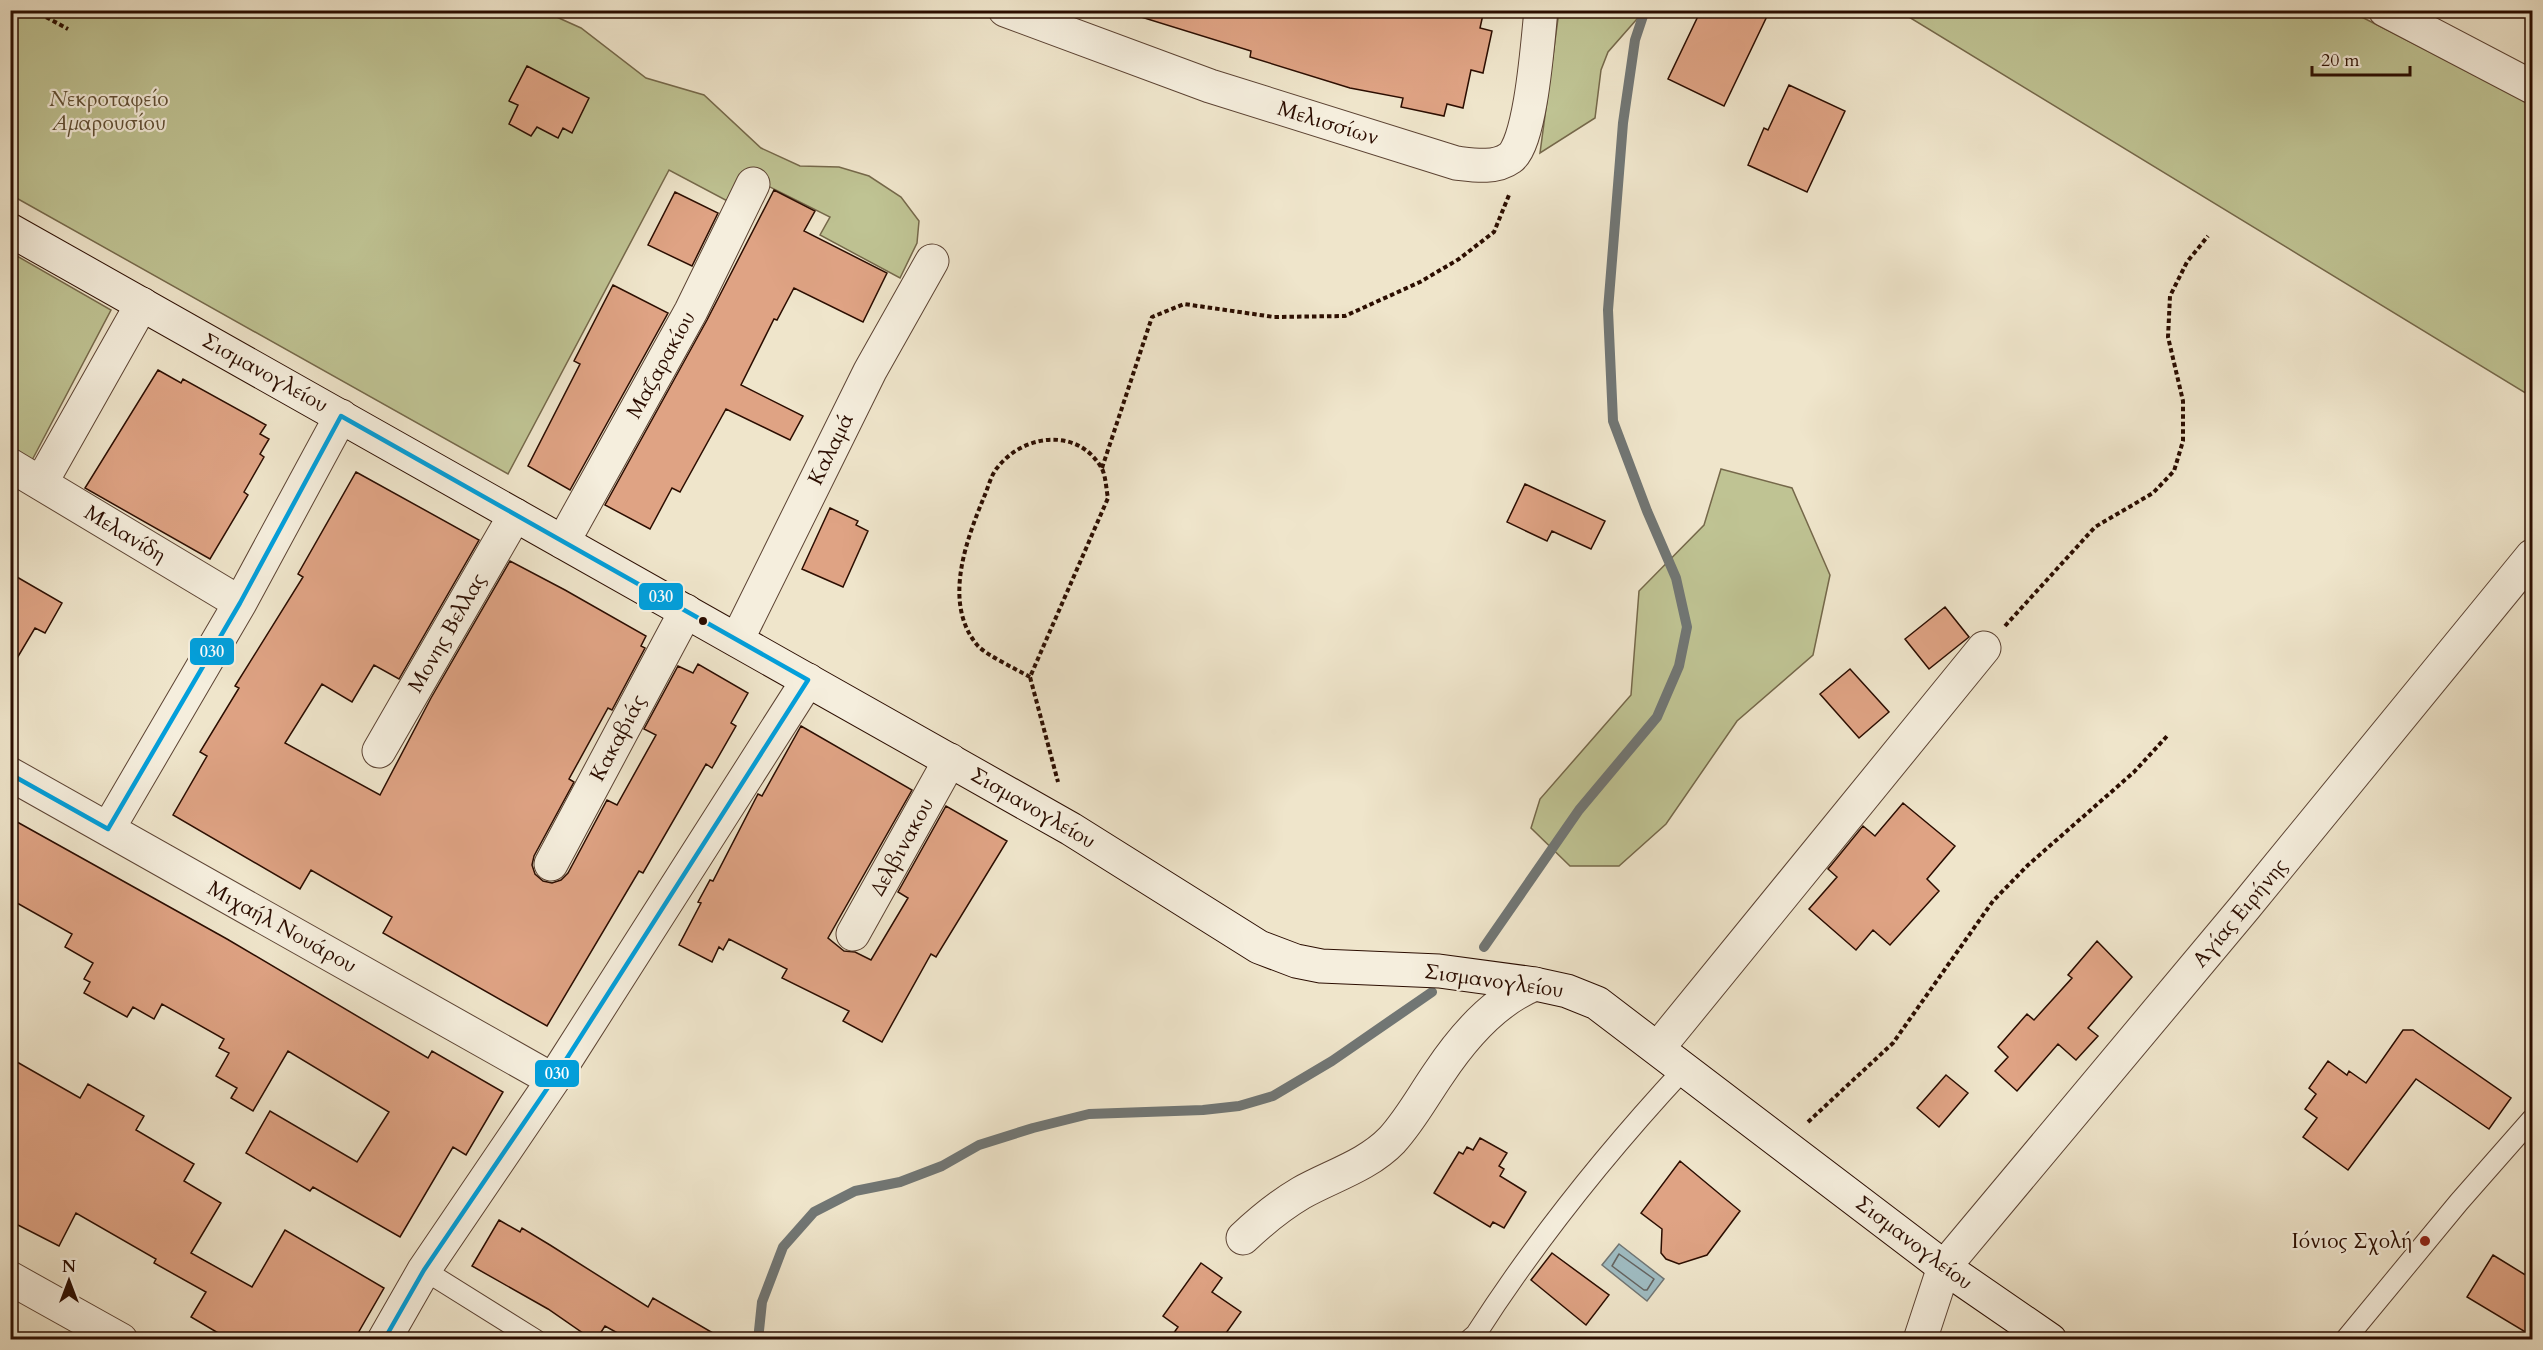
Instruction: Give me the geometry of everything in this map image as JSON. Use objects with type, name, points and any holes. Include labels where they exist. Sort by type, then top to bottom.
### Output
[{"type":"street","name":"Μελισσίων","points":[[1005,10],[1210,86],[1456,162],[1486,165],[1512,158]]},
{"type":"street","points":[[1512,158],[1521,142],[1527,123],[1541,10]]},
{"type":"street","points":[[2385,10],[2532,87]]},
{"type":"street","name":"Μαζαρακίου","points":[[563,542],[691,311],[753,184]]},
{"type":"street","name":"Σισμανογλείου","points":[[10,230],[1071,829],[1259,947],[1321,966],[1439,971],[1535,984],[1567,991],[1597,1003],[1944,1268],[2050,1340]]},
{"type":"street","name":"Καλαμά","points":[[737,640],[870,371],[932,261]]},
{"type":"street","points":[[41,483],[142,304]]},
{"type":"street","points":[[108,829],[240,603],[341,416]]},
{"type":"street","name":"Μελανίδη","points":[[10,465],[240,603]]},
{"type":"street","name":"Μονης Βελλας","points":[[379,751],[515,515]]},
{"type":"street","name":"Αγίας Ειρήνης","points":[[1944,1268],[2253,898],[2532,556]]},
{"type":"street","name":"Κακαβιάς","points":[[551,864],[686,611]]},
{"type":"street","points":[[1658,1048],[1984,648]]},
{"type":"street","points":[[384,1340],[424,1270],[553,1080],[808,680]]},
{"type":"street","name":"Δελβινακου","points":[[853,934],[950,760]]},
{"type":"street","name":"Μιχαήλ Νουάρου","points":[[10,774],[553,1080]]},
{"type":"street","points":[[1243,1238],[1267,1216],[1302,1193],[1369,1159],[1390,1142],[1413,1116],[1439,1073],[1473,1029],[1519,990],[1535,984]]},
{"type":"street","points":[[1920,1340],[1944,1268]]},
{"type":"street","points":[[10,1278],[121,1340]]},
{"type":"lane","points":[[1469,1340],[1476,1334],[1557,1216],[1642,1114],[1684,1069]]},
{"type":"lane","points":[[2345,1340],[2459,1202],[2532,1119]]},
{"type":"lane","points":[[424,1270],[536,1340]]},
{"type":"path","points":[[33,10],[68,29]]},
{"type":"path","points":[[1071,829],[1029,677],[1108,498],[1102,468],[1152,317],[1184,304],[1274,317],[1345,316],[1420,282],[1459,259],[1494,232],[1509,196],[1512,158]]},
{"type":"path","points":[[1984,648],[2095,527],[2153,493],[2174,471],[2183,441],[2183,401],[2168,337],[2170,296],[2187,262],[2208,236]]},
{"type":"path","points":[[1029,677],[979,646],[964,618],[959,579],[972,527],[996,468],[1025,444],[1052,438],[1082,446],[1102,468]]},
{"type":"path","points":[[1783,1145],[1893,1043],[1993,901],[2028,865],[2134,772],[2168,735]]},
{"type":"green space","name":"Νεκροταφείο Αμαρουσίου","points":[[541,10],[581,28],[646,78],[704,95],[761,148],[800,166],[839,167],[869,176],[901,197],[919,221],[917,243],[900,278],[820,235],[830,217],[748,176],[733,204],[669,170],[508,474],[11,195],[11,11]]},
{"type":"green space","points":[[1559,11],[1644,11],[1608,52],[1601,70],[1595,118],[1540,153]]},
{"type":"green space","points":[[1899,11],[2350,11],[2532,104],[2532,397]]},
{"type":"green space","points":[[10,252],[111,310],[30,464],[11,452]]},
{"type":"green space","points":[[1721,469],[1792,488],[1830,575],[1813,655],[1737,721],[1666,824],[1619,866],[1570,866],[1531,828],[1540,799],[1631,695],[1639,591],[1704,525]]},
{"type":"water","points":[[1619,1244],[1664,1279],[1647,1301],[1602,1265]]},
{"type":"building","points":[[1142,10],[1484,10],[1480,28],[1492,31],[1483,73],[1471,70],[1463,108],[1447,104],[1444,116],[1401,107],[1403,98],[1350,88],[1250,57],[1251,51],[1141,17]]},
{"type":"building","points":[[1701,10],[1770,10],[1724,106],[1668,79]]},
{"type":"building","points":[[527,66],[589,98],[572,133],[563,128],[558,138],[537,127],[531,136],[509,124],[518,105],[509,101]]},
{"type":"building","points":[[1789,85],[1845,111],[1807,192],[1748,165],[1764,128],[1768,130]]},
{"type":"building","points":[[774,190],[815,211],[804,231],[887,273],[863,322],[794,288],[777,320],[774,319],[741,385],[803,416],[790,440],[726,409],[680,492],[672,488],[650,529],[605,505],[707,320]]},
{"type":"building","points":[[675,192],[718,213],[692,266],[648,245]]},
{"type":"building","points":[[613,285],[668,313],[570,490],[528,466],[580,364],[574,361]]},
{"type":"building","points":[[158,370],[181,383],[183,379],[266,425],[260,434],[269,439],[260,454],[264,457],[244,492],[248,495],[210,559],[85,488]]},
{"type":"building","points":[[356,472],[479,540],[399,679],[374,665],[352,702],[322,684],[285,743],[380,795],[431,698],[510,561],[646,636],[641,646],[645,648],[612,710],[608,708],[569,779],[574,782],[534,856],[532,865],[535,874],[543,881],[552,883],[561,880],[568,873],[607,800],[617,805],[656,735],[644,729],[678,666],[693,673],[698,664],[748,693],[731,723],[736,726],[712,768],[706,764],[643,873],[639,871],[547,1026],[383,933],[392,917],[311,870],[300,889],[173,815],[207,756],[200,752],[239,688],[235,686],[303,577],[298,574]]},
{"type":"building","points":[[1525,484],[1605,521],[1591,549],[1552,531],[1547,541],[1507,522]]},
{"type":"building","points":[[830,508],[858,521],[856,525],[868,531],[843,587],[802,569]]},
{"type":"building","points":[[10,573],[62,603],[45,633],[35,628],[10,670]]},
{"type":"building","points":[[1945,607],[1969,637],[1929,669],[1905,639]]},
{"type":"building","points":[[1850,669],[1889,712],[1859,738],[1820,694]]},
{"type":"building","points":[[801,726],[912,790],[828,938],[844,951],[855,952],[871,960],[908,898],[898,892],[946,806],[1007,841],[936,957],[931,954],[882,1042],[843,1021],[849,1011],[782,978],[787,969],[729,939],[723,950],[719,947],[712,962],[679,945],[710,880],[713,881],[758,794],[762,796]]},
{"type":"building","points":[[1903,803],[1955,846],[1927,879],[1939,891],[1890,945],[1873,930],[1856,950],[1809,909],[1837,877],[1828,869],[1863,826],[1875,836]]},
{"type":"building","points":[[10,818],[227,939],[428,1058],[432,1051],[503,1092],[466,1155],[453,1147],[400,1237],[313,1187],[310,1191],[246,1153],[270,1111],[357,1162],[389,1112],[288,1051],[253,1111],[231,1098],[237,1088],[216,1076],[229,1053],[219,1048],[224,1039],[162,1004],[154,1019],[133,1007],[127,1017],[84,993],[90,982],[84,979],[93,963],[65,947],[72,934],[10,899]]},
{"type":"building","points":[[2097,941],[2132,977],[2088,1028],[2098,1036],[2076,1060],[2058,1044],[2017,1091],[1995,1071],[2008,1057],[1998,1047],[2027,1014],[2034,1020],[2072,978],[2068,975]]},
{"type":"building","points":[[2403,1030],[2413,1030],[2511,1098],[2489,1129],[2416,1079],[2348,1170],[2303,1137],[2317,1118],[2305,1109],[2316,1094],[2309,1088],[2328,1061],[2347,1075],[2349,1071],[2366,1083]]},
{"type":"building","points":[[10,1058],[80,1098],[88,1084],[144,1116],[136,1130],[194,1164],[184,1181],[221,1203],[191,1253],[252,1287],[285,1230],[384,1288],[354,1340],[230,1340],[191,1317],[206,1292],[154,1263],[156,1259],[76,1213],[59,1246],[10,1221]]},
{"type":"building","points":[[1946,1075],[1968,1093],[1939,1127],[1917,1108]]},
{"type":"building","points":[[1480,1138],[1507,1153],[1499,1166],[1504,1169],[1500,1176],[1526,1192],[1504,1228],[1493,1222],[1490,1227],[1434,1193],[1459,1152],[1463,1154],[1467,1147],[1473,1150]]},
{"type":"building","points":[[1680,1161],[1740,1211],[1707,1255],[1679,1264],[1666,1259],[1661,1253],[1662,1229],[1641,1213]]},
{"type":"building","points":[[499,1220],[520,1232],[522,1228],[648,1307],[653,1298],[725,1340],[630,1340],[605,1326],[596,1340],[593,1340],[548,1309],[472,1266]]},
{"type":"building","points":[[1552,1253],[1609,1295],[1586,1325],[1531,1280]]},
{"type":"building","points":[[2493,1255],[2532,1279],[2532,1336],[2467,1297]]},
{"type":"building","points":[[1201,1263],[1222,1278],[1212,1292],[1241,1312],[1221,1340],[1169,1340],[1178,1327],[1163,1316]]},
{"type":"waterway","points":[[1484,947],[1579,810],[1657,717],[1679,666],[1687,627],[1676,578],[1647,511],[1613,421],[1608,310],[1623,123],[1635,40],[1645,10]]},
{"type":"waterway","points":[[758,1340],[762,1302],[783,1247],[814,1212],[855,1191],[900,1182],[942,1166],[979,1145],[1033,1128],[1089,1114],[1203,1110],[1239,1106],[1273,1096],[1332,1061],[1432,992]]},
{"type":"transit line","name":"030","points":[[10,774],[108,829],[240,603],[341,416],[808,680],[553,1080],[424,1270],[384,1340]]},
{"type":"place","name":"Ιόνιος Σχολή","points":[[2425,1241]]}]
